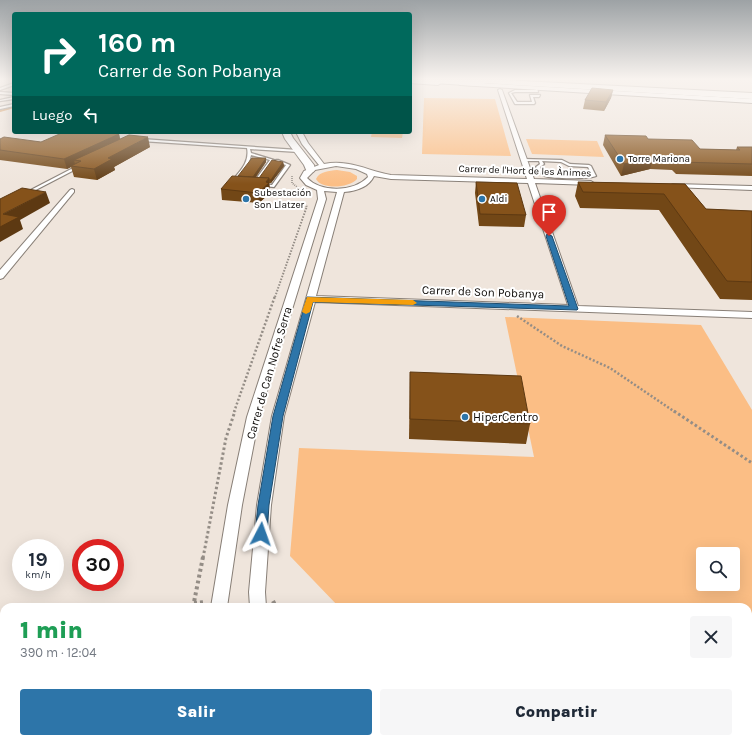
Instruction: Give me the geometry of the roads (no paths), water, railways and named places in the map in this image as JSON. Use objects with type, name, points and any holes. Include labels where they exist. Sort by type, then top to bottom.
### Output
[{"type":"street","points":[[508,115],[574,309]]},
{"type":"street","points":[[287,134],[309,165],[310,170],[303,178],[305,182],[320,189]]},
{"type":"street","points":[[300,134],[323,166]]},
{"type":"street","points":[[305,134],[310,141],[306,144]]},
{"type":"street","name":"Carrer de l'Hort de les Ànimes","points":[[310,170],[323,166],[348,165],[358,167],[370,174],[391,177],[599,186]]},
{"type":"street","points":[[364,185],[369,181],[371,177],[370,174]]},
{"type":"street","name":"Carrer de l'Hort de les Ànimes","points":[[320,189],[341,190],[381,183],[533,184]]},
{"type":"street","points":[[752,188],[665,188],[752,194]]},
{"type":"street","name":"Carrer de Can Nofre Serra","points":[[220,603],[235,505],[253,417],[322,199],[320,189]]},
{"type":"street","name":"Carrer de Can Nofre Serra","points":[[258,603],[257,592],[264,505],[278,416],[341,190]]},
{"type":"street","points":[[0,276],[72,191]]},
{"type":"street","name":"Carrer de Son Pobanya","points":[[310,299],[752,315]]},
{"type":"lane","points":[[136,140],[298,151]]},
{"type":"lane","points":[[240,183],[233,183],[249,161],[250,154],[248,147]]},
{"type":"lane","points":[[250,154],[272,160],[288,165],[273,186],[254,184],[272,160]]},
{"type":"lane","points":[[524,160],[562,161],[569,165],[589,166],[594,176],[547,176],[540,173],[538,166],[542,164],[540,161]]},
{"type":"lane","points":[[20,196],[82,165]]},
{"type":"place","name":"Torre Mariona","points":[[620,159]]},
{"type":"place","name":"Subestación Son Llatzer","points":[[246,199]]},
{"type":"place","name":"Aldi","points":[[482,199]]},
{"type":"place","name":"HiperCentro","points":[[465,417]]}]
